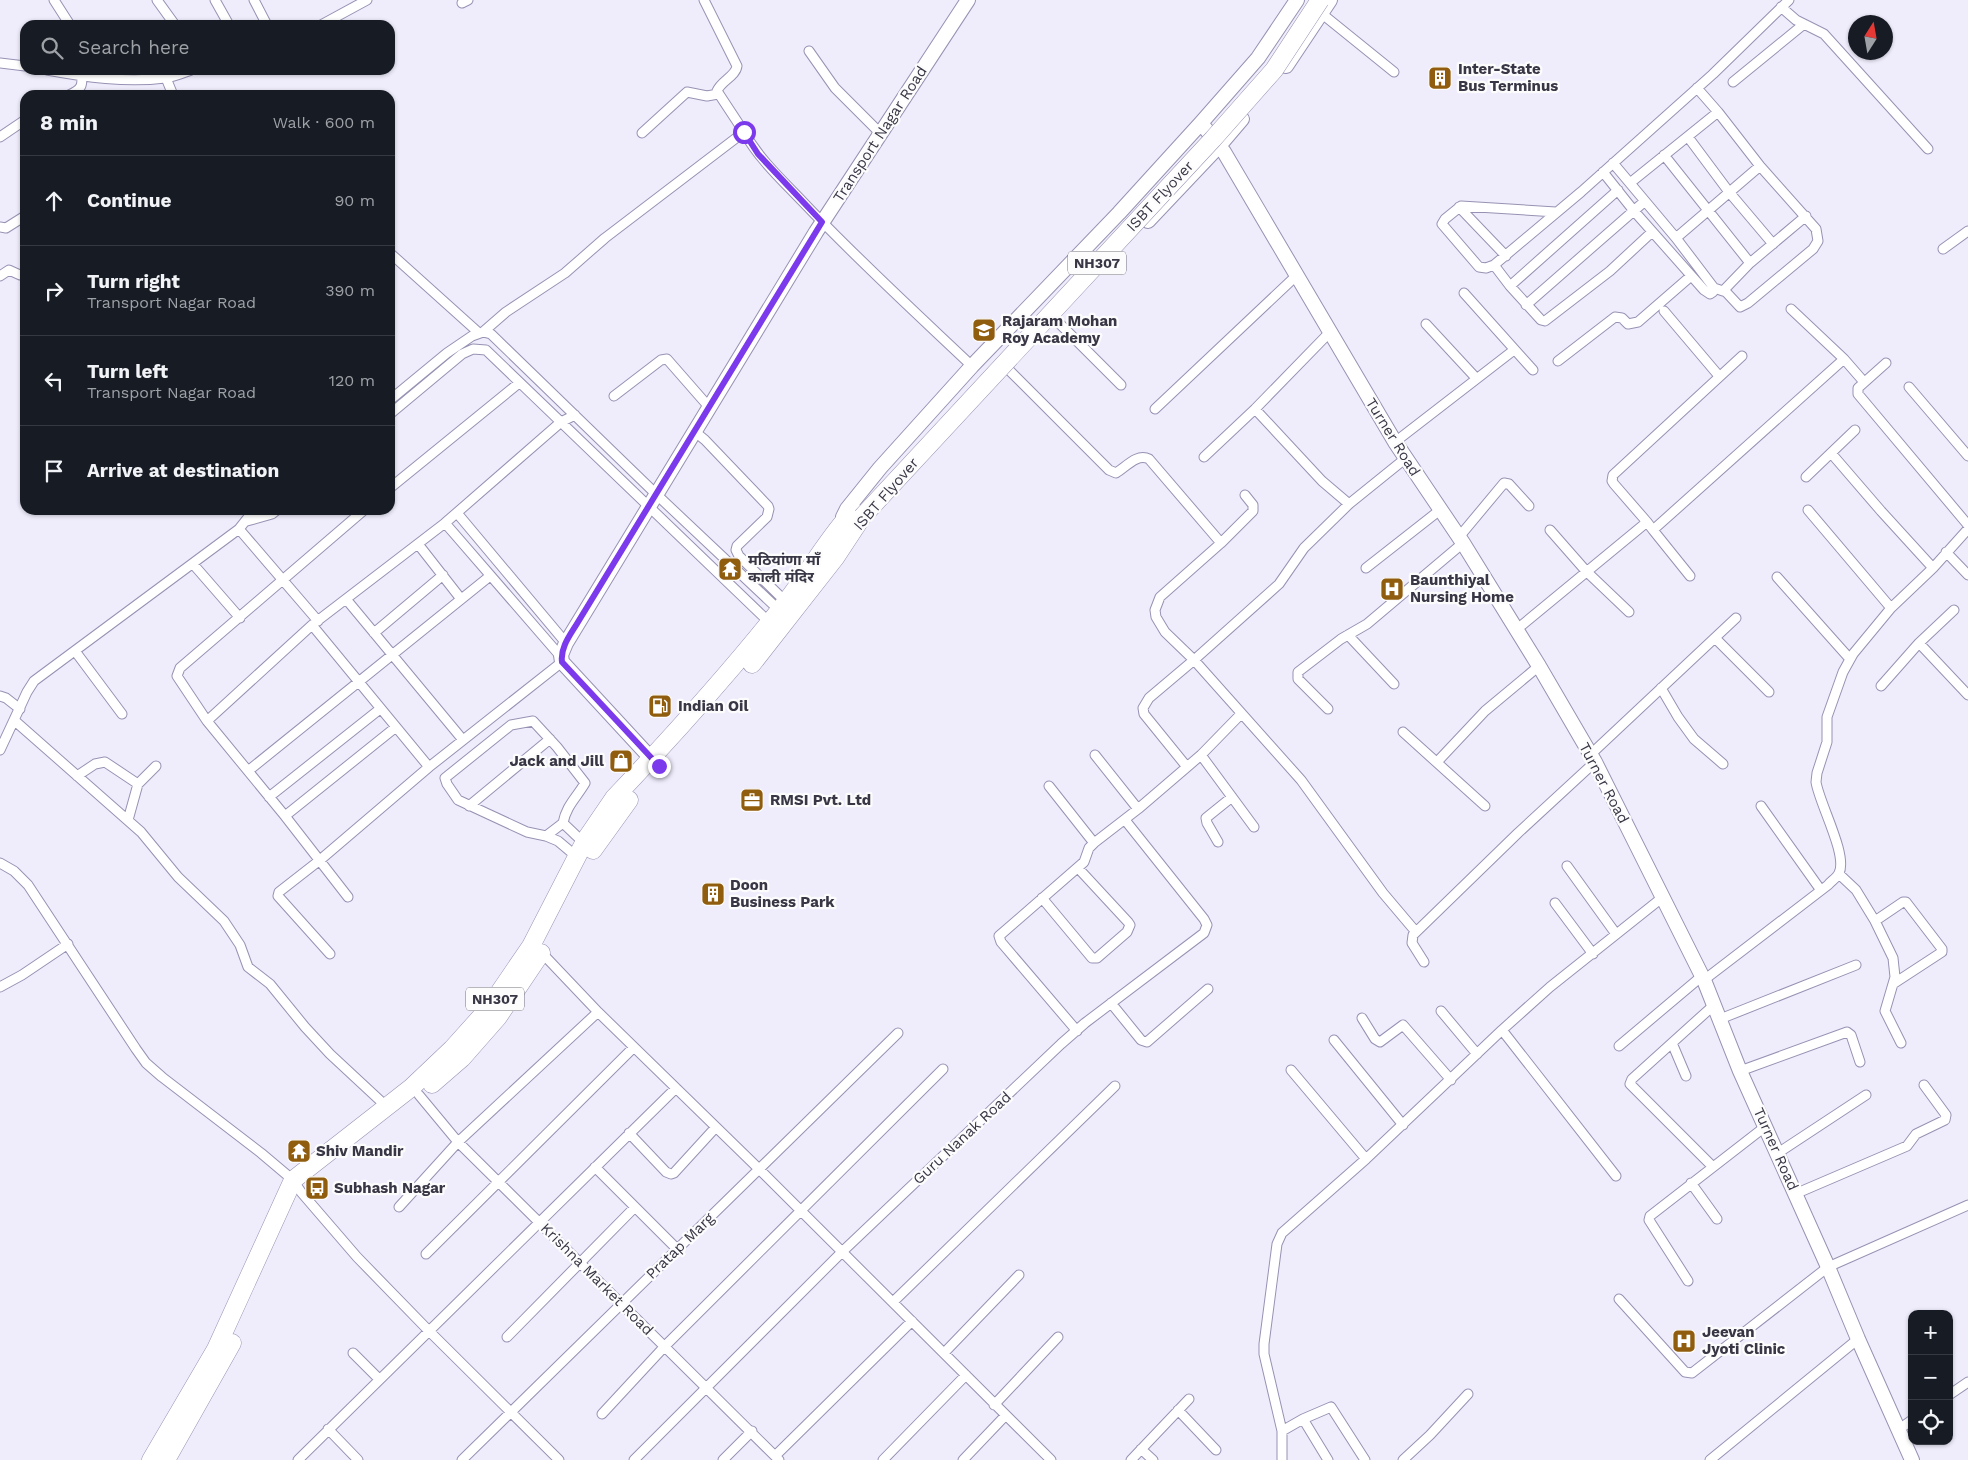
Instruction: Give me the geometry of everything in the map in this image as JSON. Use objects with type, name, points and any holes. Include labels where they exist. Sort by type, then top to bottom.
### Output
[{"type":"highway","name":"ISBT Flyover","points":[[844,533],[858,514],[1206,134],[1265,66],[1309,0]]},
{"type":"highway","name":"ISBT Flyover","points":[[858,514],[1213,139],[1274,70],[1321,6]]},
{"type":"highway","name":"NH307","points":[[166,1460],[226,1355],[284,1224],[297,1186],[316,1174],[420,1095],[462,1058],[498,1017],[541,952],[596,845],[623,806],[656,762],[844,533]]},
{"type":"highway","name":"NH307","points":[[151,1460],[216,1350],[297,1186],[386,1107],[412,1087],[452,1049],[488,1009],[531,946],[580,850],[599,818],[614,798],[656,762],[745,673],[782,628],[844,533]]},
{"type":"main road","name":"Transport Nagar Road","points":[[562,660],[566,643],[822,222],[968,0]]},
{"type":"main road","points":[[1296,0],[1258,58],[1201,123],[972,366],[880,468],[847,509],[844,533],[866,524],[1219,146],[1284,69],[1321,6],[1330,0]]},
{"type":"main road","name":"Turner Road","points":[[1201,123],[1219,146],[1395,442],[1461,540],[1539,666],[1592,758],[1703,978],[1740,1071],[1778,1153],[1912,1460]]},
{"type":"main road","points":[[562,660],[656,762]]},
{"type":"street","points":[[54,0],[67,20]]},
{"type":"street","points":[[157,0],[171,20]]},
{"type":"street","points":[[215,0],[226,20]]},
{"type":"street","points":[[254,0],[264,20]]},
{"type":"street","points":[[330,20],[366,0]]},
{"type":"street","points":[[704,0],[737,66],[736,70],[718,88],[718,94],[762,158],[822,222],[972,366]]},
{"type":"street","points":[[1556,212],[1459,207],[1443,221],[1443,226],[1479,267],[1486,268],[1494,265],[1506,256],[1613,163],[1697,88],[1789,0]]},
{"type":"street","points":[[1321,6],[1394,72]]},
{"type":"street","points":[[1781,7],[1792,17],[1824,34],[1928,149]]},
{"type":"street","points":[[1733,82],[1804,24]]},
{"type":"street","points":[[809,51],[835,88],[880,133]]},
{"type":"street","points":[[0,63],[20,65]]},
{"type":"street","points":[[82,77],[134,79],[166,78],[175,75]]},
{"type":"street","points":[[77,90],[82,77]]},
{"type":"street","points":[[82,77],[86,90]]},
{"type":"street","points":[[166,78],[171,90]]},
{"type":"street","points":[[1613,163],[1719,289],[1729,295],[1739,307],[1742,307],[1813,249],[1818,241],[1817,232],[1806,216],[1760,166],[1697,88]]},
{"type":"street","points":[[642,133],[687,92],[707,96],[718,94]]},
{"type":"street","points":[[1630,183],[1718,112]]},
{"type":"street","points":[[0,137],[20,123]]},
{"type":"street","points":[[395,396],[447,353],[481,332],[506,312],[565,272],[605,238],[744,132]]},
{"type":"street","points":[[1688,137],[1729,192],[1774,244]]},
{"type":"street","points":[[1664,155],[1750,263]]},
{"type":"street","points":[[1671,254],[1678,241],[1708,210],[1760,166]]},
{"type":"street","points":[[1602,172],[1671,254],[1709,294],[1719,289],[1806,216]]},
{"type":"street","points":[[1510,286],[1618,190]]},
{"type":"street","points":[[1526,305],[1645,201]]},
{"type":"street","points":[[1459,207],[1506,256]]},
{"type":"street","points":[[0,227],[6,228],[20,219]]},
{"type":"street","points":[[1942,249],[1968,231]]},
{"type":"street","points":[[1494,265],[1526,305],[1541,320],[1548,320],[1610,271],[1652,232]]},
{"type":"street","points":[[395,257],[481,332],[491,334],[779,612]]},
{"type":"street","points":[[0,276],[9,270],[20,275]]},
{"type":"street","points":[[1155,409],[1296,276]]},
{"type":"street","points":[[1558,361],[1615,317],[1622,318],[1628,324],[1638,322],[1691,276]]},
{"type":"street","points":[[1464,293],[1533,370]]},
{"type":"street","points":[[1791,309],[1844,359],[1864,382]]},
{"type":"street","points":[[1664,311],[1718,376]]},
{"type":"street","points":[[1056,320],[1121,385]]},
{"type":"street","points":[[1426,324],[1476,378]]},
{"type":"street","points":[[480,349],[481,332]]},
{"type":"street","points":[[1204,457],[1255,409],[1330,332]]},
{"type":"street","points":[[395,410],[462,354],[473,349],[489,352],[648,506],[779,612]]},
{"type":"street","points":[[1395,442],[1514,350]]},
{"type":"street","points":[[1690,576],[1614,484],[1612,481],[1613,475],[1718,376],[1742,356]]},
{"type":"street","points":[[614,396],[664,359],[671,362],[709,407]]},
{"type":"street","points":[[1653,530],[1844,359]]},
{"type":"street","points":[[1619,1046],[1703,978],[1839,874],[1836,838],[1816,782],[1827,742],[1827,717],[1850,659],[1891,608],[1932,568],[1968,527],[1858,394],[1858,388],[1886,363]]},
{"type":"street","points":[[1009,370],[1109,470],[1116,473],[1141,457],[1149,459],[1221,543]]},
{"type":"street","points":[[395,484],[520,382]]},
{"type":"street","points":[[1909,387],[1968,456]]},
{"type":"street","points":[[1255,409],[1322,481],[1349,504]]},
{"type":"street","points":[[207,721],[315,623],[445,523],[561,422],[574,415]]},
{"type":"street","points":[[1806,477],[1855,430]]},
{"type":"street","points":[[694,431],[705,440],[769,509],[767,517],[737,546],[736,550],[725,558]]},
{"type":"street","points":[[1832,453],[1932,568]]},
{"type":"street","points":[[1187,767],[1144,714],[1143,708],[1149,698],[1283,579],[1304,548],[1349,504],[1406,458]]},
{"type":"street","points":[[1328,709],[1298,680],[1297,674],[1305,666],[1391,606],[1461,540],[1504,483],[1509,484],[1529,506]]},
{"type":"street","points":[[1245,495],[1254,510],[1221,543],[1160,597],[1155,610],[1156,617],[1165,632],[1194,660],[1301,780],[1383,893],[1416,932]]},
{"type":"street","points":[[1366,568],[1440,510]]},
{"type":"street","points":[[1808,510],[1891,608]]},
{"type":"street","points":[[457,513],[566,643]]},
{"type":"street","points":[[0,750],[34,681],[239,529],[251,515]]},
{"type":"street","points":[[247,521],[268,515]]},
{"type":"street","points":[[348,897],[270,797],[207,721],[179,680],[177,672],[358,515]]},
{"type":"street","points":[[1516,630],[1647,522]]},
{"type":"street","points":[[330,954],[278,896],[283,887],[320,860],[429,767],[562,660],[445,523]]},
{"type":"street","points":[[239,529],[284,579],[380,709],[429,767]]},
{"type":"street","points":[[1550,530],[1586,571],[1629,612]]},
{"type":"street","points":[[418,544],[462,600]]},
{"type":"street","points":[[736,550],[779,612]]},
{"type":"street","points":[[1946,552],[1968,574]]},
{"type":"street","points":[[193,564],[240,618]]},
{"type":"street","points":[[374,633],[443,575]]},
{"type":"street","points":[[248,771],[490,576]]},
{"type":"street","points":[[1777,577],[1850,659]]},
{"type":"street","points":[[346,599],[463,740]]},
{"type":"street","points":[[1881,686],[1919,643],[1954,610]]},
{"type":"street","points":[[1424,962],[1412,943],[1412,938],[1416,932],[1518,833],[1661,688],[1736,618]]},
{"type":"street","points":[[1348,635],[1394,684]]},
{"type":"street","points":[[1715,638],[1769,692]]},
{"type":"street","points":[[1919,643],[1968,695]]},
{"type":"street","points":[[75,651],[122,714]]},
{"type":"street","points":[[1437,762],[1485,711],[1539,666]]},
{"type":"street","points":[[1661,688],[1694,739],[1723,764]]},
{"type":"street","points":[[0,696],[6,698],[20,709]]},
{"type":"street","points":[[270,797],[380,709]]},
{"type":"street","points":[[1077,1031],[999,939],[1002,933],[1078,868],[1086,858],[1089,848],[1094,843],[1125,820],[1201,755],[1241,714]]},
{"type":"street","points":[[15,721],[128,820],[156,849],[178,877],[224,921],[240,945],[248,967],[270,984],[330,1054],[386,1107]]},
{"type":"street","points":[[546,836],[563,823],[569,804],[579,793],[585,782],[533,721],[511,725],[445,778],[446,784],[458,800],[469,806],[527,832],[546,836],[580,850]]},
{"type":"street","points":[[285,816],[396,727]]},
{"type":"street","points":[[1403,732],[1485,806]]},
{"type":"street","points":[[469,806],[550,739]]},
{"type":"street","points":[[1095,755],[1138,809]]},
{"type":"street","points":[[1201,755],[1254,827]]},
{"type":"street","points":[[77,776],[95,764],[105,762],[138,784]]},
{"type":"street","points":[[128,820],[138,784],[156,766]]},
{"type":"street","points":[[1049,786],[1094,843]]},
{"type":"street","points":[[1218,842],[1206,818],[1232,797]]},
{"type":"street","points":[[1761,806],[1820,889]]},
{"type":"street","name":"Guru Nanak Road","points":[[634,1460],[842,1251],[1077,1031],[1204,933],[1206,930],[1204,919],[1125,820]]},
{"type":"street","points":[[563,823],[580,850]]},
{"type":"street","points":[[0,863],[14,871],[28,885],[146,1063],[261,1153],[297,1186],[357,1257],[559,1460]]},
{"type":"street","points":[[1567,866],[1616,934]]},
{"type":"street","points":[[1042,898],[1092,958],[1097,958],[1127,932],[1130,926],[1078,868]]},
{"type":"street","points":[[1839,874],[1856,890],[1875,921],[1893,958],[1895,973],[1885,1011],[1900,1043]]},
{"type":"street","points":[[1282,1460],[1282,1431],[1264,1354],[1264,1344],[1278,1244],[1282,1233],[1366,1159],[1550,987],[1663,897]]},
{"type":"street","points":[[1875,921],[1903,902],[1906,902],[1942,949],[1942,952],[1893,984]]},
{"type":"street","points":[[1555,903],[1593,954]]},
{"type":"street","points":[[0,987],[68,944]]},
{"type":"street","points":[[541,952],[598,1012],[912,1320],[1046,1458]]},
{"type":"street","points":[[1720,1019],[1856,965]]},
{"type":"street","points":[[1111,1004],[1141,1040],[1147,1042],[1208,989]]},
{"type":"street","points":[[1712,1166],[1630,1084],[1632,1079],[1714,1005]]},
{"type":"street","points":[[1441,1011],[1477,1054]]},
{"type":"street","points":[[399,1207],[458,1142],[598,1012]]},
{"type":"street","points":[[1362,1018],[1375,1039],[1380,1042],[1403,1025],[1451,1080]]},
{"type":"street","points":[[1502,1030],[1616,1176]]},
{"type":"street","points":[[1740,1071],[1847,1032],[1851,1035],[1860,1062]]},
{"type":"street","name":"Pratap Marg","points":[[462,1460],[898,1033]]},
{"type":"street","points":[[1334,1040],[1403,1125]]},
{"type":"street","points":[[1672,1043],[1686,1076]]},
{"type":"street","points":[[426,1254],[634,1047]]},
{"type":"street","points":[[602,1414],[665,1346],[943,1070]]},
{"type":"street","points":[[1291,1070],[1366,1159]]},
{"type":"street","points":[[1795,1194],[1907,1146],[1916,1134],[1945,1120],[1946,1115],[1924,1085]]},
{"type":"street","points":[[893,1302],[1115,1086]]},
{"type":"street","points":[[298,1460],[676,1088]]},
{"type":"street","points":[[1778,1153],[1866,1094]]},
{"type":"street","name":"Krishna Market Road","points":[[420,1095],[458,1142],[705,1387],[752,1431],[777,1458]]},
{"type":"street","points":[[1688,1281],[1649,1220],[1652,1214],[1766,1126]]},
{"type":"street","points":[[629,1133],[666,1172],[671,1174],[716,1127]]},
{"type":"street","points":[[595,1167],[677,1249]]},
{"type":"street","points":[[1690,1183],[1717,1219]]},
{"type":"street","points":[[1619,1299],[1685,1372],[1692,1372],[1828,1267],[1968,1205]]},
{"type":"street","points":[[507,1337],[635,1207]]},
{"type":"street","points":[[944,1353],[1019,1275]]},
{"type":"street","points":[[777,1458],[912,1320]]},
{"type":"street","points":[[994,1405],[1058,1337]]},
{"type":"street","points":[[1710,1460],[1858,1339]]},
{"type":"street","points":[[353,1354],[379,1379]]},
{"type":"street","points":[[883,1460],[966,1375]]},
{"type":"street","points":[[1953,1392],[1968,1382]]},
{"type":"street","points":[[1402,1460],[1430,1435],[1468,1394]]},
{"type":"street","points":[[1131,1460],[1190,1398]]},
{"type":"street","points":[[1282,1431],[1329,1407],[1332,1408],[1365,1460]]},
{"type":"street","points":[[1178,1410],[1216,1450]]},
{"type":"street","points":[[963,1460],[1005,1416]]},
{"type":"street","points":[[1303,1419],[1328,1460]]},
{"type":"street","points":[[1898,1430],[1908,1423]]},
{"type":"street","points":[[328,1429],[358,1460]]},
{"type":"street","points":[[723,1460],[752,1431]]},
{"type":"street","points":[[1141,1449],[1153,1460]]},
{"type":"place","name":"Inter-State Bus Terminus","points":[[1440,78]]},
{"type":"place","name":"Rajaram Mohan Roy Academy","points":[[984,330]]},
{"type":"place","name":"मठियांणा माँ काली मंदिर","points":[[730,569]]},
{"type":"place","name":"Baunthiyal Nursing Home","points":[[1392,589]]},
{"type":"place","name":"Indian Oil","points":[[660,706]]},
{"type":"place","name":"Jack and Jill","points":[[621,761]]},
{"type":"place","name":"RMSI Pvt. Ltd","points":[[752,800]]},
{"type":"place","name":"Doon Business Park","points":[[713,894]]},
{"type":"place","name":"Shiv Mandir","points":[[299,1151]]},
{"type":"place","name":"Subhash Nagar","points":[[317,1188]]},
{"type":"place","name":"Jeevan Jyoti Clinic","points":[[1684,1341]]},
{"type":"route","points":[[659,766],[562,662],[562,655],[566,643],[578,622],[822,222],[758,154],[744,132]]}]
